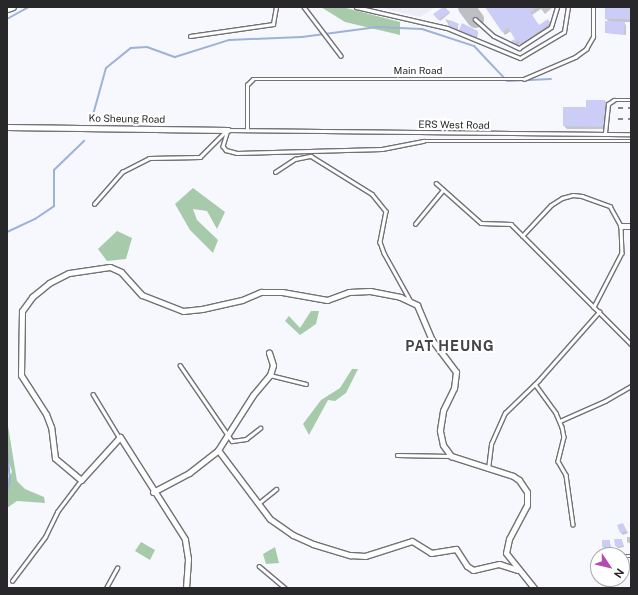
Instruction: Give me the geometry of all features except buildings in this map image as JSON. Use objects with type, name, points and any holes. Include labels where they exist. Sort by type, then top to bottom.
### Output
[{"type":"street","points":[[7,9],[13,7]]},
{"type":"street","name":"Ko Sheung Road","points":[[7,127],[228,130]]},
{"type":"street","points":[[621,226],[631,226]]},
{"type":"street","points":[[186,588],[188,560],[186,543],[180,530],[153,492],[120,438],[81,480],[55,458],[51,427],[46,414],[24,383],[21,370],[22,311],[32,297],[56,278],[69,273],[110,267],[121,272],[142,295],[183,311],[202,310],[242,300],[261,292],[282,292],[327,300],[359,290],[410,300],[421,310],[429,334],[456,372],[454,388],[443,411],[440,431],[443,445],[451,456],[488,470],[513,476],[519,480],[527,492],[525,512],[509,539],[506,550],[508,557],[534,588]]},
{"type":"street","points":[[153,492],[189,473],[218,450],[228,438],[253,395],[270,375],[273,365],[269,352]]},
{"type":"street","points":[[218,450],[270,519],[284,530],[334,551],[358,556],[372,555],[412,541],[430,553],[456,549],[467,566],[473,570],[499,564],[518,570]]},
{"type":"lane","points":[[190,36],[273,24],[276,7]]},
{"type":"lane","points":[[304,7],[341,56]]},
{"type":"lane","points":[[356,7],[447,28],[520,58],[564,32],[568,7]]},
{"type":"lane","points":[[475,19],[494,36],[519,48],[551,28],[556,7]]},
{"type":"lane","name":"Main Road","points":[[247,129],[247,85],[253,79],[526,78],[575,57],[586,49],[592,38],[593,7]]},
{"type":"lane","points":[[605,134],[609,102],[631,100]]},
{"type":"lane","name":"Ko Sheung Road","points":[[228,130],[247,129]]},
{"type":"lane","name":"ERS West Road","points":[[247,129],[631,134]]},
{"type":"lane","points":[[228,130],[223,146],[226,150],[237,153],[382,149],[423,141],[631,141]]},
{"type":"lane","points":[[94,204],[122,172],[150,158],[200,157],[228,130]]},
{"type":"lane","points":[[275,172],[295,159],[311,156],[372,194],[386,211],[380,242],[384,253],[410,300]]},
{"type":"lane","points":[[436,183],[482,223],[511,224],[631,344]]},
{"type":"lane","points":[[415,224],[443,190]]},
{"type":"lane","points":[[522,236],[555,202],[573,195],[597,200],[610,206],[621,226],[622,253],[594,307]]},
{"type":"lane","points":[[488,470],[491,444],[500,420],[511,405],[535,384],[599,312]]},
{"type":"lane","points":[[180,366],[228,438],[232,441],[240,442],[260,428]]},
{"type":"lane","points":[[270,375],[306,384]]},
{"type":"lane","points":[[535,384],[560,421],[564,438],[558,461],[566,475],[572,525]]},
{"type":"lane","points":[[560,421],[605,402],[631,386]]},
{"type":"lane","points":[[93,394],[120,438]]},
{"type":"lane","points":[[397,455],[451,456]]},
{"type":"lane","points":[[12,581],[45,537],[57,512],[81,480]]},
{"type":"lane","points":[[258,503],[276,489]]},
{"type":"lane","points":[[259,566],[285,588]]},
{"type":"lane","points":[[106,588],[117,568]]},
{"type":"shaded area","points":[[378,7],[435,7],[420,17]]},
{"type":"green space","points":[[321,7],[342,7],[400,22],[400,35],[345,22]]},
{"type":"green space","points":[[193,188],[225,212],[217,229],[207,211],[193,209],[197,220],[218,240],[213,253],[190,230],[175,204]]},
{"type":"green space","points":[[117,231],[132,238],[126,259],[107,261],[98,249]]},
{"type":"green space","points":[[311,311],[319,311],[316,324],[300,335],[285,321],[289,316],[300,328]]},
{"type":"green space","points":[[352,369],[358,369],[346,393],[335,401],[328,400],[309,435],[303,424],[321,400],[340,388]]},
{"type":"green space","points":[[7,420],[17,481],[25,489],[44,497],[45,503],[17,501],[7,508],[7,480],[12,472],[7,456]]},
{"type":"green space","points":[[141,542],[155,550],[150,560],[135,551]]},
{"type":"green space","points":[[275,547],[279,563],[266,564],[263,554]]},
{"type":"waterway","points":[[7,19],[29,7]]},
{"type":"waterway","points":[[91,122],[106,68],[131,48],[147,47],[175,57],[229,40],[302,37],[377,27],[422,29],[474,46],[507,81],[551,79]]},
{"type":"waterway","points":[[7,232],[35,219],[54,206],[54,170],[84,141]]},
{"type":"waterway","points":[[7,447],[10,481],[7,491]]},
{"type":"taxiway","points":[[466,7],[475,19]]},
{"type":"railway","points":[[618,108],[631,108]]},
{"type":"railway","points":[[618,119],[631,119]]},
{"type":"district","name":"PAT HEUNG","points":[[450,346]]}]
